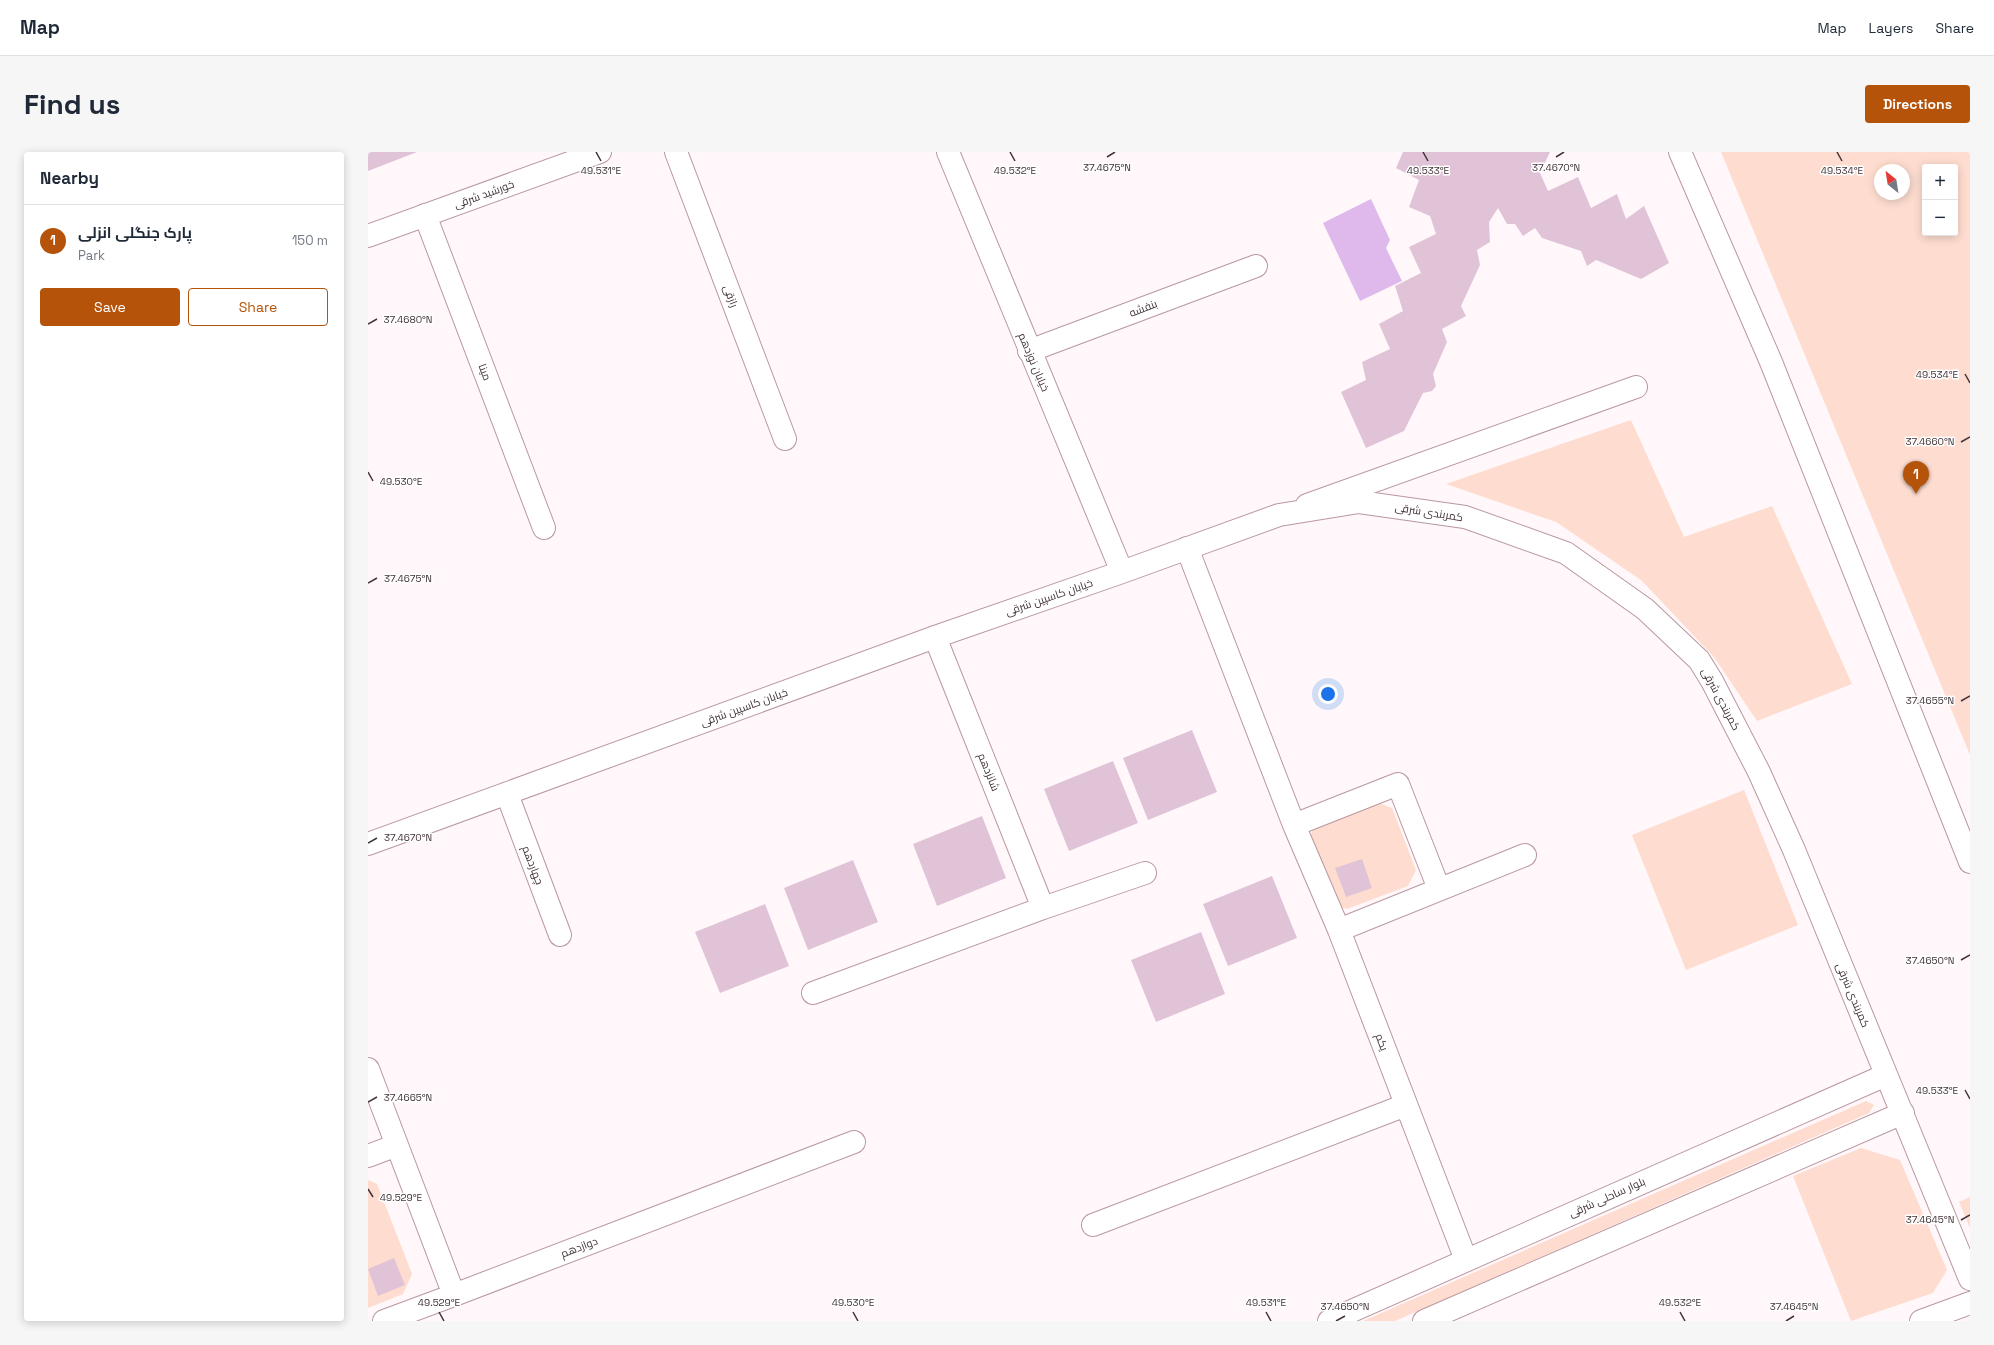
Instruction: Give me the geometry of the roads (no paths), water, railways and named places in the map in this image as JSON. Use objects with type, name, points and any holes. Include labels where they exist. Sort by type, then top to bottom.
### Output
[{"type":"street","name":"خورشید شرقی","points":[[368,236],[600,152]]},
{"type":"street","name":"رازقی","points":[[676,152],[785,439]]},
{"type":"street","name":"خیابان نوزدهم","points":[[948,152],[1029,351],[1122,572]]},
{"type":"street","points":[[1680,152],[1771,362],[1970,862]]},
{"type":"street","name":"مینا","points":[[425,215],[544,528]]},
{"type":"street","name":"بنفشه","points":[[1029,351],[1256,266]]},
{"type":"street","points":[[1279,515],[1636,387]]},
{"type":"street","name":"کمربندی شرقی","points":[[1122,572],[1279,515],[1359,502],[1465,517],[1566,552],[1645,609],[1699,660],[1727,709],[1759,772],[1794,850],[1841,968],[1903,1113],[1970,1279]]},
{"type":"street","name":"یکم","points":[[1187,548],[1294,825],[1339,930],[1466,1260]]},
{"type":"street","name":"خیابان کاسپین شرقی","points":[[368,844],[935,637],[1122,572]]},
{"type":"street","name":"شانزدهم","points":[[935,637],[1043,908]]},
{"type":"street","points":[[1294,825],[1398,784],[1439,889]]},
{"type":"street","name":"چهاردهم","points":[[507,794],[560,935]]},
{"type":"street","points":[[1339,930],[1524,855]]},
{"type":"street","points":[[813,993],[1043,908],[1145,873]]},
{"type":"street","points":[[368,1069],[454,1295]]},
{"type":"street","name":"بلوار ساحلی شرقی","points":[[1328,1321],[1886,1074]]},
{"type":"street","points":[[1093,1225],[1406,1104]]},
{"type":"street","points":[[1424,1321],[1903,1113]]},
{"type":"street","name":"دوازدهم","points":[[384,1321],[854,1142]]},
{"type":"street","points":[[368,1156],[397,1145]]},
{"type":"street","points":[[1921,1321],[1970,1303]]},
{"type":"place","name":"پارک جنگلی انزلی","points":[[1916,494]]}]
